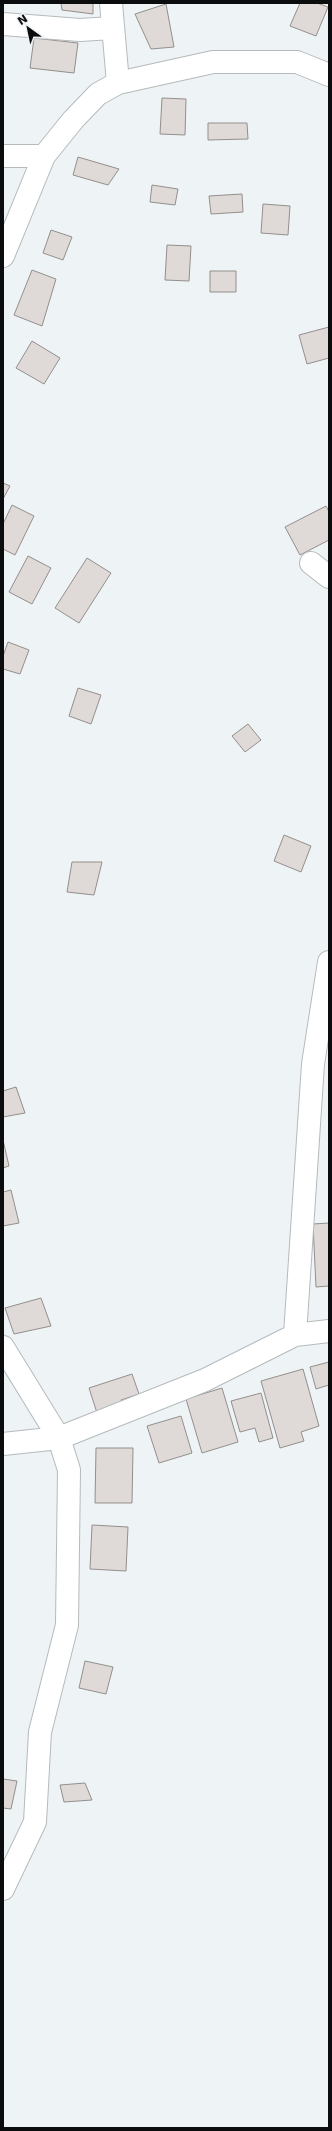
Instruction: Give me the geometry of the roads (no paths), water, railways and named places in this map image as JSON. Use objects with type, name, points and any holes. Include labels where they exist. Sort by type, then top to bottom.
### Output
[{"type":"street","points":[[111,3],[118,83]]},
{"type":"street","points":[[3,24],[80,30],[112,28]]},
{"type":"street","points":[[3,256],[44,156],[73,120],[98,94],[118,83],[213,62],[297,62],[329,75]]},
{"type":"street","points":[[3,156],[44,156]]},
{"type":"street","points":[[312,563],[329,577]]},
{"type":"street","points":[[295,1335],[313,1064],[329,962]]},
{"type":"street","points":[[3,1444],[59,1438],[204,1380],[295,1335],[329,1331]]},
{"type":"street","points":[[3,1347],[59,1438],[69,1470],[67,1625],[40,1732],[35,1822],[3,1889]]}]
